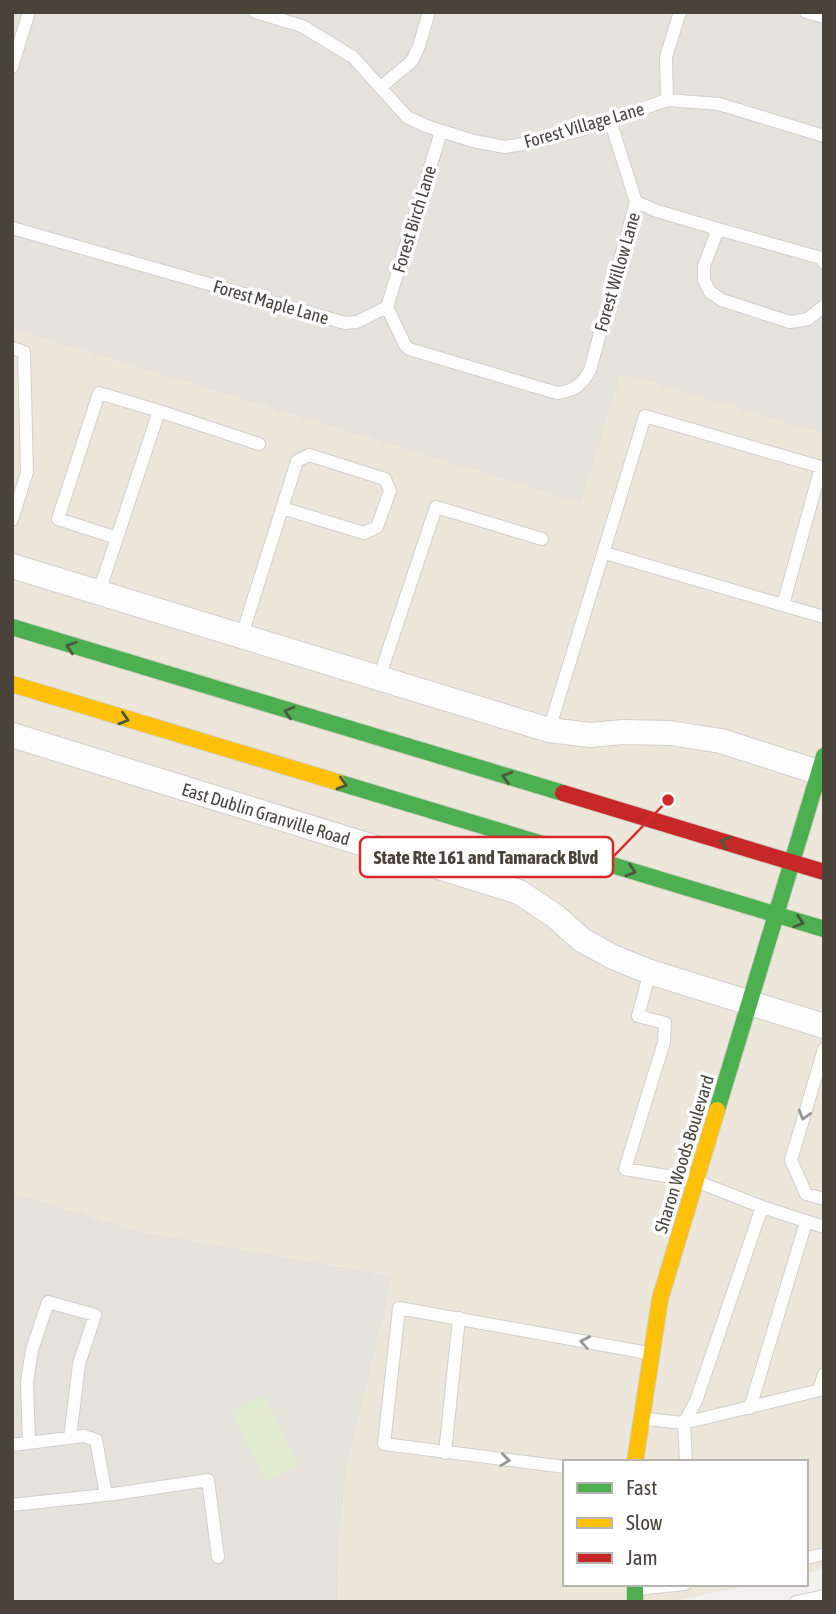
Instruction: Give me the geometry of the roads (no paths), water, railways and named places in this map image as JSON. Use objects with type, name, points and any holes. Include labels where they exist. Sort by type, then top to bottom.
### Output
[{"type":"main road","points":[[12,628],[824,872]]},
{"type":"main road","points":[[12,684],[824,929]]},
{"type":"main road","points":[[235,752],[357,771]]},
{"type":"main road","name":"Sharon Woods Boulevard","points":[[635,1460],[660,1299],[791,861],[822,768]]},
{"type":"main road","points":[[737,863],[791,861]]},
{"type":"street","points":[[12,566],[549,730],[590,735],[623,732],[670,733],[721,741],[822,768]]},
{"type":"street","name":"East Dublin Granville Road","points":[[12,735],[519,892],[555,916],[582,940],[613,957],[650,972],[824,1026]]},
{"type":"lane","points":[[12,67],[29,12]]},
{"type":"lane","name":"Forest Village Lane","points":[[255,12],[302,26],[353,57],[407,117],[441,132],[505,147],[536,142],[667,100],[719,104],[824,136]]},
{"type":"lane","points":[[381,87],[412,61],[429,12]]},
{"type":"lane","points":[[667,100],[666,57],[680,12]]},
{"type":"lane","points":[[806,12],[824,18]]},
{"type":"lane","name":"Forest Willow Lane","points":[[387,306],[405,345],[410,349],[557,393],[571,391],[583,383],[590,370],[636,202],[610,120]]},
{"type":"lane","name":"Forest Birch Lane","points":[[387,306],[441,132]]},
{"type":"lane","points":[[636,202],[657,211],[821,258],[824,263]]},
{"type":"lane","name":"Forest Maple Lane","points":[[12,228],[345,323],[357,322],[387,306]]},
{"type":"lane","points":[[718,229],[704,266],[704,279],[710,292],[722,300],[790,322],[808,319],[824,306]]},
{"type":"lane","points":[[12,348],[24,352],[26,472],[12,520]]},
{"type":"lane","points":[[117,538],[58,519],[99,393],[259,444]]},
{"type":"lane","points":[[99,592],[159,411]]},
{"type":"lane","points":[[549,730],[645,416],[821,467],[783,604]]},
{"type":"lane","points":[[242,635],[282,508],[297,461],[309,455],[385,479],[390,491],[377,527],[364,533],[282,508]]},
{"type":"lane","points":[[379,678],[436,507],[542,539]]},
{"type":"lane","points":[[605,552],[824,617]]},
{"type":"lane","points":[[650,972],[638,1016],[665,1023],[664,1042],[625,1169],[696,1181],[762,1207],[824,1227]]},
{"type":"lane","points":[[824,1049],[791,1160],[806,1194],[824,1199]]},
{"type":"lane","points":[[686,1460],[684,1423],[696,1401],[762,1207]]},
{"type":"lane","points":[[750,1408],[806,1222]]},
{"type":"lane","points":[[29,1443],[29,1371],[32,1350],[48,1302],[95,1315],[79,1364],[70,1438]]},
{"type":"lane","points":[[563,1467],[384,1444],[399,1308],[652,1354]]},
{"type":"lane","points":[[445,1453],[459,1318]]},
{"type":"lane","points":[[642,1418],[684,1423],[750,1408],[821,1390],[824,1374]]},
{"type":"lane","points":[[12,1445],[84,1436],[96,1440],[106,1495]]},
{"type":"lane","points":[[12,1505],[208,1480],[218,1557]]},
{"type":"lane","points":[[635,1592],[672,1586]]},
{"type":"lane","points":[[796,1602],[824,1596]]},
{"type":"place","name":"State Rte 161 and Tamarack Blvd","points":[[668,800]]}]
